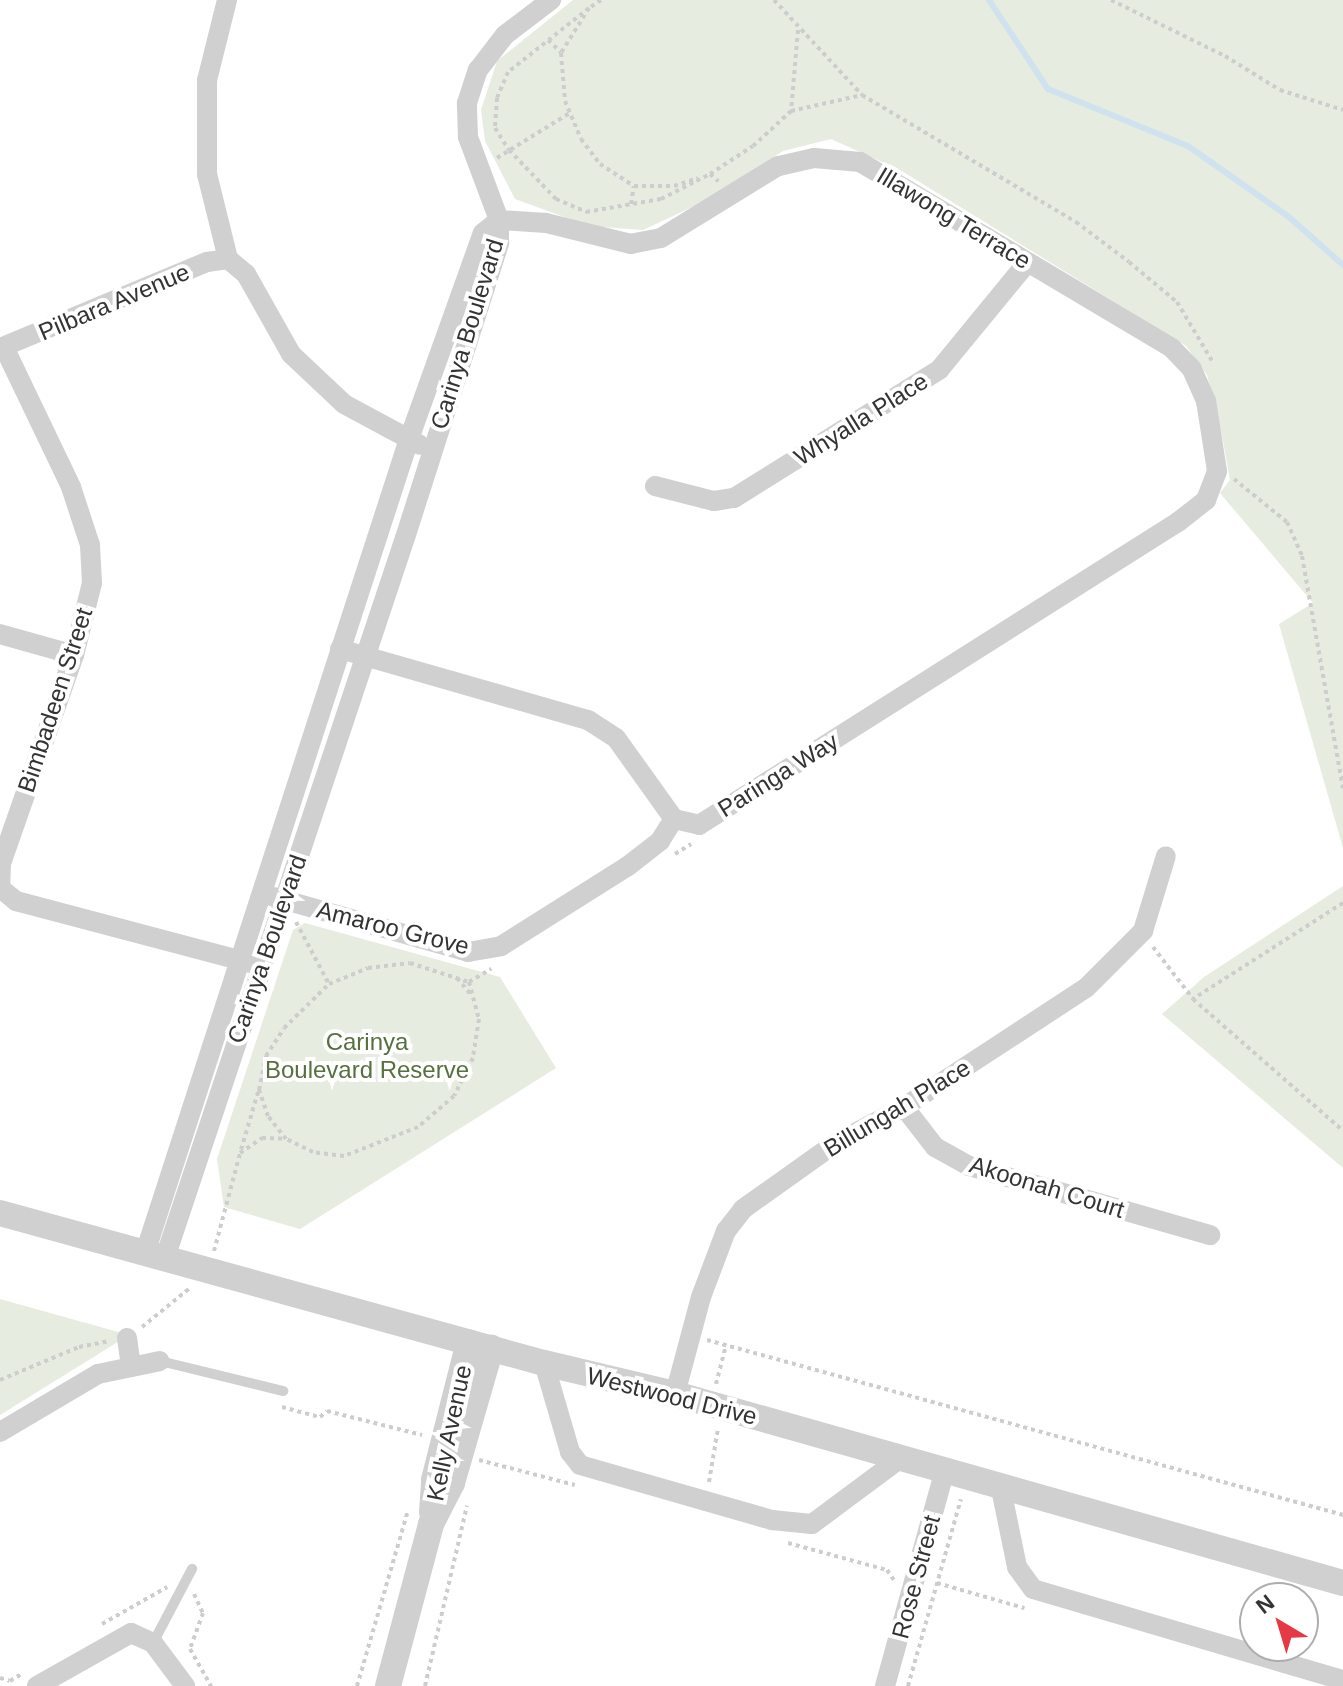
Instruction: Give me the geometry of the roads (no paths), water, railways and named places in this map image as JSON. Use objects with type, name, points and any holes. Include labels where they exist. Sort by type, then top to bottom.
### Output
[{"type":"street","points":[[227,0],[207,80],[207,174],[228,259],[246,274],[291,354],[344,404],[408,442],[432,448]]},
{"type":"street","points":[[499,220],[468,137],[467,103],[478,70],[505,35],[551,0]]},
{"type":"street","name":"Illawong Terrace","points":[[499,220],[546,223],[631,244],[661,238],[778,166],[829,159],[860,162],[1172,348],[1192,369],[1206,401],[1217,471],[1206,500]]},
{"type":"street","name":"Carinya Boulevard","points":[[155,1256],[181,1137],[408,442],[483,233],[499,220]]},
{"type":"street","name":"Carinya Boulevard","points":[[155,1256],[201,1146],[262,966],[288,909],[323,780],[405,538],[499,243],[499,220]]},
{"type":"street","name":"Pilbara Avenue","points":[[3,348],[207,262],[228,259]]},
{"type":"street","name":"Whyalla Place","points":[[655,486],[714,501],[734,498],[939,370],[1027,263]]},
{"type":"street","name":"Bimbadeen Street","points":[[3,348],[71,487],[90,545],[92,583],[74,655],[1,864],[0,888],[16,901],[262,966]]},
{"type":"street","name":"Paringa Way","points":[[674,819],[699,825],[1206,500]]},
{"type":"street","points":[[0,634],[74,655]]},
{"type":"street","points":[[340,649],[588,720],[616,738],[674,819]]},
{"type":"street","name":"Amaroo Grove","points":[[262,893],[288,909],[468,952],[501,946],[628,866],[660,841],[674,819]]},
{"type":"street","name":"Billungah Place","points":[[675,1394],[701,1297],[726,1231],[743,1209],[836,1143],[904,1107],[1086,988],[1143,931],[1166,856]]},
{"type":"street","name":"Akoonah Court","points":[[904,1107],[935,1147],[969,1166],[1210,1235]]},
{"type":"street","name":"Westwood Drive","points":[[0,1213],[544,1363],[675,1394],[1343,1583]]},
{"type":"street","points":[[127,1338],[131,1365]]},
{"type":"street","name":"Kelly Avenue","points":[[388,1686],[431,1524],[452,1483],[480,1345]]},
{"type":"street","points":[[0,1432],[86,1379],[131,1365],[160,1361]]},
{"type":"street","points":[[544,1363],[570,1452],[580,1465],[772,1520],[812,1524],[901,1458]]},
{"type":"street","name":"Rose Street","points":[[885,1686],[945,1469]]},
{"type":"street","points":[[1000,1484],[1017,1567],[1033,1589],[1343,1680]]},
{"type":"street","points":[[37,1686],[123,1635],[153,1643],[185,1686]]},
{"type":"lane","points":[[451,321],[472,329]]},
{"type":"lane","points":[[380,533],[405,538]]},
{"type":"lane","points":[[369,567],[393,574]]},
{"type":"lane","points":[[299,776],[323,780]]},
{"type":"lane","points":[[212,1043],[233,1050]]},
{"type":"lane","points":[[181,1137],[201,1146]]},
{"type":"lane","points":[[160,1361],[283,1391]]},
{"type":"lane","points":[[153,1643],[192,1569]]},
{"type":"waterway","points":[[989,0],[1048,89],[1188,146],[1289,217],[1343,265]]},
{"type":"park label","name":"Carinya Boulevard Reserve","points":[[367,1056]]}]
